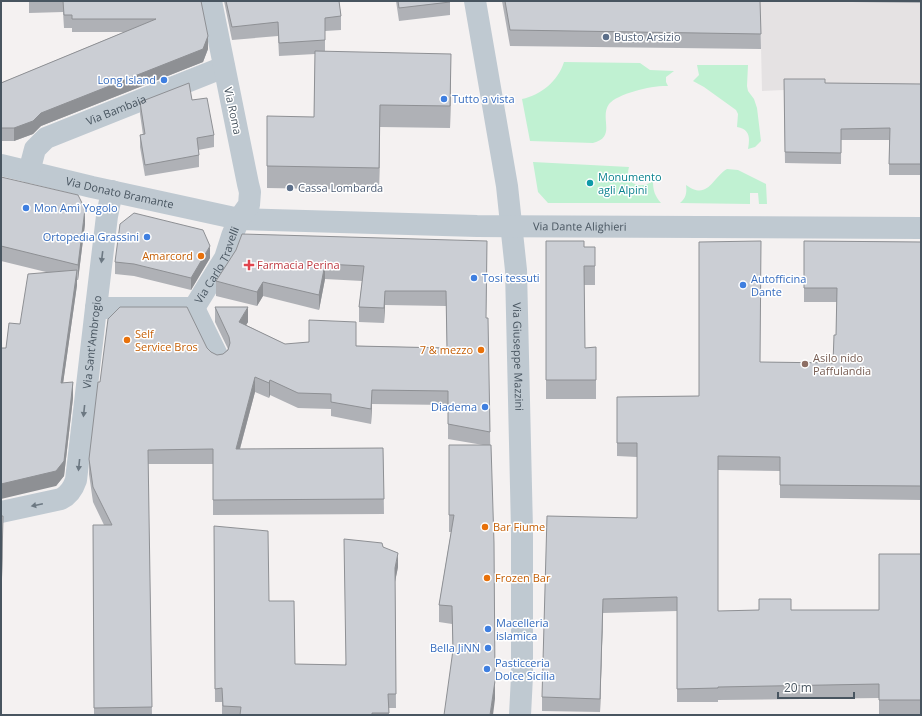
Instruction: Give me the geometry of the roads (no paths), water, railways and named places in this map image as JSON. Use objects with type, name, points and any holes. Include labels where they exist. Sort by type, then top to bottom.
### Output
[{"type":"street","name":"Via Roma","points":[[211,1],[250,192],[249,205],[239,220]]},
{"type":"street","name":"Via Giuseppe Mazzini","points":[[476,1],[507,186],[516,270],[522,530],[522,676],[520,715]]},
{"type":"street","name":"Via Bambaia","points":[[29,172],[35,149],[46,138],[224,67]]},
{"type":"street","name":"Via Donato Bramante","points":[[1,165],[239,220]]},
{"type":"street","name":"Via Sant'Ambrogio","points":[[1,512],[54,501],[66,496],[74,486],[78,474],[107,216],[112,191]]},
{"type":"street","name":"Via Dante Alighieri","points":[[239,220],[512,226],[921,228]]},
{"type":"street","name":"Via Carlo Travelli","points":[[96,308],[194,308],[225,258],[239,220]]},
{"type":"street","points":[[194,308],[218,357]]},
{"type":"place","name":"Busto Arsizio","points":[[606,37]]},
{"type":"place","name":"Long Island","points":[[164,80]]},
{"type":"place","name":"Tutto a vista","points":[[444,99]]},
{"type":"place","name":"Monumento agli Alpini","points":[[590,183]]},
{"type":"place","name":"Cassa Lombarda","points":[[290,188]]},
{"type":"place","name":"Mon Amì Yogolo","points":[[26,208]]},
{"type":"place","name":"Ortopedia Grassini","points":[[147,237]]},
{"type":"place","name":"Amarcord","points":[[201,256]]},
{"type":"place","name":"Farmacia Perina","points":[[249,265]]},
{"type":"place","name":"Tosi tessuti","points":[[474,278]]},
{"type":"place","name":"Autofficina Dante","points":[[743,285]]},
{"type":"place","name":"Self Service Bros","points":[[127,340]]},
{"type":"place","name":"7 & mezzo","points":[[481,350]]},
{"type":"place","name":"Asilo nido Paffulandia","points":[[805,364]]},
{"type":"place","name":"Diadema","points":[[485,407]]},
{"type":"place","name":"Bar Fiume","points":[[485,527]]},
{"type":"place","name":"Frozen Bar","points":[[487,578]]},
{"type":"place","name":"Macelleria islamica","points":[[488,629]]},
{"type":"place","name":"Bella JiNN","points":[[488,648]]},
{"type":"place","name":"Pasticceria Dolce Sicilia","points":[[487,669]]}]
